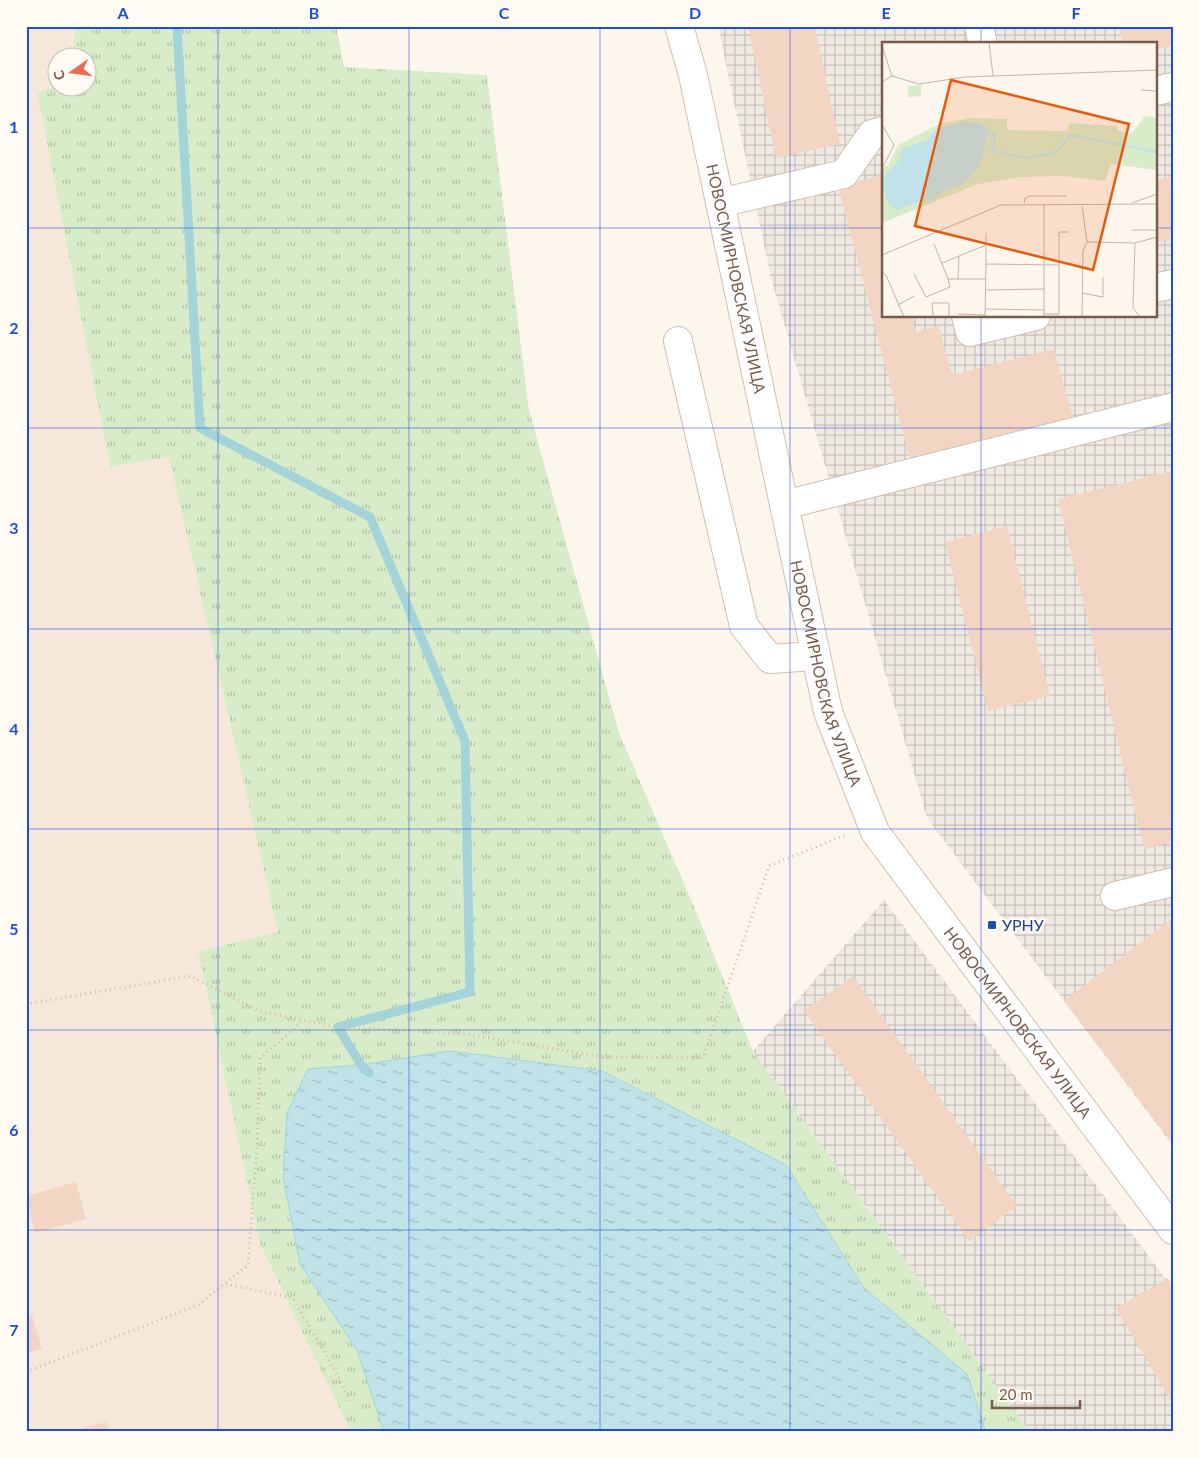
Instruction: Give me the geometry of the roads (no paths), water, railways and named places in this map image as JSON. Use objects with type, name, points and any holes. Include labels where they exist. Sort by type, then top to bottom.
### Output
[{"type":"street","name":"НОВОСМИРНОВСКАЯ УЛИЦА","points":[[678,26],[693,75],[828,712],[875,832],[1173,1230]]},
{"type":"street","points":[[979,26],[983,42]]},
{"type":"street","points":[[1156,91],[1173,87]]},
{"type":"street","points":[[720,203],[844,174],[872,134],[882,131]]},
{"type":"street","points":[[1156,288],[1173,284]]},
{"type":"street","points":[[966,318],[970,332],[1028,318]]},
{"type":"street","points":[[678,341],[744,626],[770,659],[816,656]]},
{"type":"street","points":[[784,505],[1173,407]]},
{"type":"street","points":[[1116,896],[1173,882]]},
{"type":"water","points":[[450,1051],[602,1071],[786,1165],[864,1288],[967,1374],[986,1432],[384,1432],[357,1350],[300,1264],[283,1177],[287,1113],[308,1069],[361,1065]]},
{"type":"waterway","points":[[177,26],[200,428],[370,517],[465,741],[470,992],[338,1027],[361,1065],[369,1073]]},
{"type":"place","name":"УРНУ","points":[[992,925]]}]
